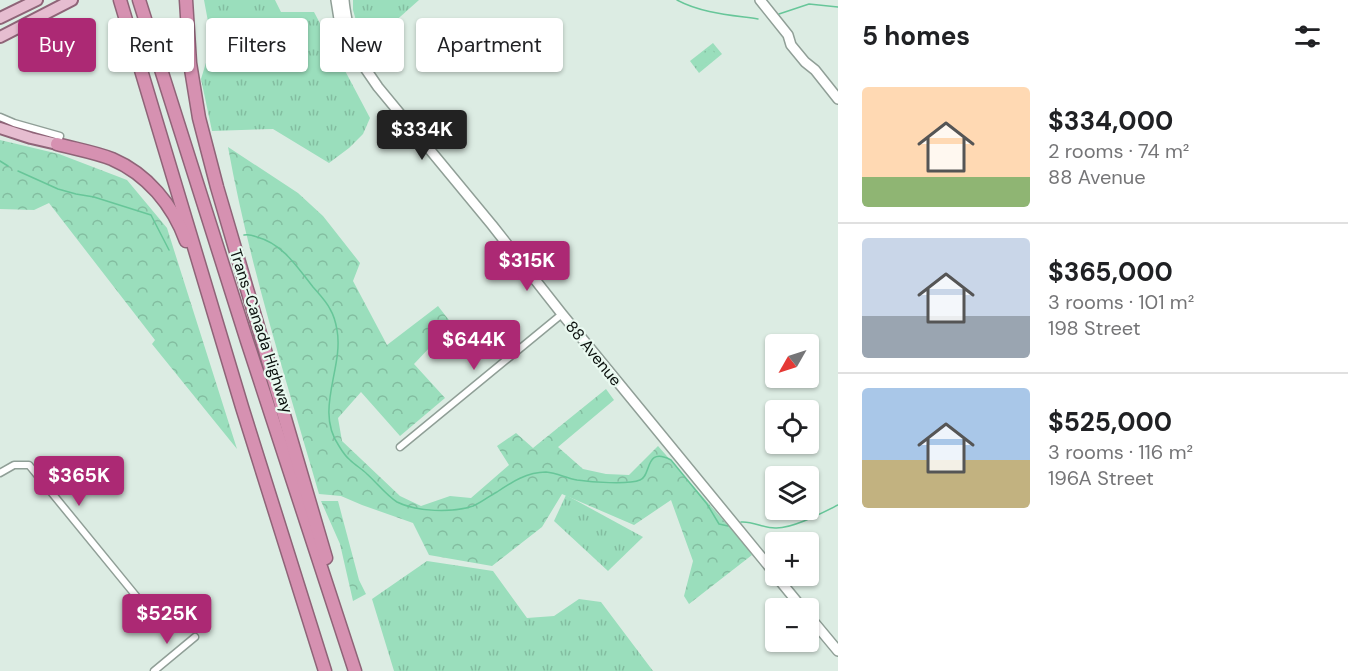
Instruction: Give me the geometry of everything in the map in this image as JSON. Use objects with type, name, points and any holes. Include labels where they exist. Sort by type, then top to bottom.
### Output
[{"type":"highway","points":[[120,0],[325,671]]},
{"type":"highway","name":"Trans-Canada Highway","points":[[139,0],[355,671]]},
{"type":"highway","points":[[178,0],[185,18]]},
{"type":"highway","points":[[186,0],[187,18]]},
{"type":"highway","points":[[191,72],[206,146],[324,550],[348,646]]},
{"type":"highway","points":[[59,140],[120,163],[144,178],[160,194],[183,232],[224,346]]},
{"type":"main road","points":[[0,18],[37,0]]},
{"type":"main road","points":[[0,37],[72,0]]},
{"type":"main road","points":[[336,0],[339,18]]},
{"type":"main road","points":[[344,0],[346,18]]},
{"type":"main road","points":[[760,0],[788,35],[794,48],[805,62],[815,70],[838,99]]},
{"type":"main road","name":"88 Avenue","points":[[367,72],[765,562]]},
{"type":"main road","points":[[0,128],[31,138],[59,140]]},
{"type":"main road","name":"88 Avenue","points":[[785,586],[794,598]]},
{"type":"main road","points":[[819,628],[838,651]]},
{"type":"street","points":[[0,117],[59,140]]},
{"type":"street","points":[[400,447],[562,314]]},
{"type":"street","points":[[0,473],[14,465],[29,465],[141,602]]},
{"type":"street","points":[[154,671],[195,638]]},
{"type":"green space","points":[[204,0],[275,0],[281,12],[314,12],[320,23],[320,72],[346,72],[370,118],[363,134],[329,163],[273,129],[212,131],[201,79],[206,63],[206,72],[308,72],[308,18],[207,18]]},
{"type":"green space","points":[[353,0],[419,0],[399,18],[355,18]]},
{"type":"green space","points":[[713,43],[722,54],[699,73],[690,61]]},
{"type":"green space","points":[[711,48],[716,55],[700,67],[695,61]]},
{"type":"green space","points":[[0,140],[59,154],[127,180],[167,228],[237,449],[152,344],[155,340],[49,203],[34,210],[0,209]]},
{"type":"green space","points":[[228,147],[298,193],[323,216],[360,263],[353,281],[387,345],[438,306],[452,324],[414,364],[445,398],[400,436],[361,392],[338,418],[342,441],[400,496],[421,506],[450,496],[471,498],[509,465],[497,446],[516,433],[533,448],[606,389],[614,400],[558,447],[583,469],[606,474],[629,475],[658,446],[752,555],[689,604],[684,596],[693,561],[671,500],[634,525],[562,494],[542,527],[492,566],[429,555],[413,523],[341,496],[319,494],[257,278]]},
{"type":"green space","points":[[566,495],[643,537],[608,571],[554,521]]},
{"type":"green space","points":[[321,501],[338,501],[359,580],[366,594],[353,601],[340,544]]},
{"type":"green space","points":[[427,561],[493,571],[527,618],[554,616],[579,599],[601,602],[653,671],[394,671],[372,599]]},
{"type":"waterway","points":[[677,0],[706,11],[758,19]]},
{"type":"waterway","points":[[779,14],[809,4],[838,7]]},
{"type":"waterway","points":[[0,161],[8,166]]},
{"type":"waterway","points":[[18,171],[58,189],[94,197],[151,215],[169,250]]},
{"type":"waterway","points":[[244,235],[266,240],[282,251],[328,306],[336,325],[338,344],[329,403],[332,432],[347,457],[397,502],[424,510],[465,508],[479,503],[520,478],[539,472],[591,482],[634,482],[644,477],[652,459],[662,457],[671,460],[707,504],[719,524],[728,526]]},
{"type":"waterway","points":[[741,522],[782,528],[807,520],[838,505]]}]
